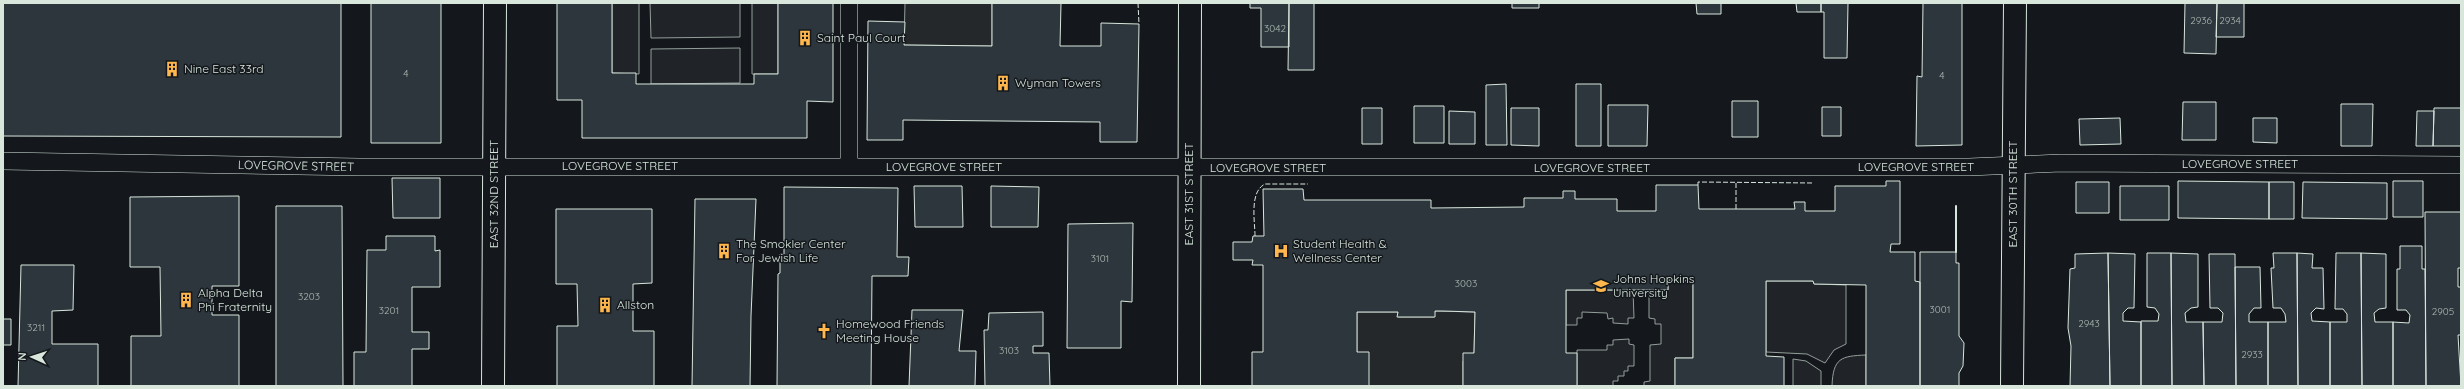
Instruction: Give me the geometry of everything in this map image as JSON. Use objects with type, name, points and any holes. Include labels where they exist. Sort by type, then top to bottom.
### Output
[{"type":"street","name":"EAST 32ND STREET","points":[[493,386],[495,3]]},
{"type":"street","name":"EAST 31ST STREET","points":[[1189,386],[1190,3]]},
{"type":"street","name":"EAST 30TH STREET","points":[[2012,386],[2015,3]]},
{"type":"lane","points":[[849,3],[849,167]]},
{"type":"lane","name":"LOVEGROVE STREET","points":[[3,161],[359,167],[1969,167],[2061,163],[2461,165]]},
{"type":"shaded area","points":[[612,3],[639,3],[639,74],[612,73]]},
{"type":"shaded area","points":[[650,3],[740,3],[740,37],[651,38]]},
{"type":"shaded area","points":[[752,3],[778,3],[778,74],[752,74]]},
{"type":"shaded area","points":[[905,3],[992,3],[992,46],[904,45]]},
{"type":"shaded area","points":[[740,48],[740,83],[651,84],[651,49]]},
{"type":"shaded area","points":[[1668,280],[1693,281],[1693,358],[1675,358],[1675,386],[1644,386],[1644,382],[1650,381],[1650,345],[1661,344],[1661,324],[1655,324],[1655,319],[1649,318],[1649,290],[1668,290]]},
{"type":"shaded area","points":[[1766,281],[1813,281],[1814,284],[1846,285],[1846,344],[1834,350],[1825,363],[1807,354],[1766,352]]},
{"type":"shaded area","points":[[1566,290],[1633,290],[1634,318],[1628,318],[1628,324],[1613,323],[1613,318],[1608,319],[1607,313],[1582,312],[1582,318],[1577,318],[1577,325],[1566,325]]},
{"type":"shaded area","points":[[1435,311],[1475,312],[1474,353],[1463,361],[1463,386],[1369,386],[1357,352],[1357,312],[1398,312],[1398,317],[1434,317]]},
{"type":"shaded area","points":[[1629,339],[1629,344],[1634,345],[1634,366],[1628,366],[1628,371],[1624,371],[1624,376],[1618,376],[1618,381],[1613,381],[1613,386],[1577,386],[1577,350],[1607,350],[1607,345],[1613,345],[1613,340]]},
{"type":"shaded area","points":[[1866,355],[1866,386],[1832,386],[1834,369],[1840,360],[1850,356]]},
{"type":"shaded area","points":[[1793,359],[1806,361],[1821,371],[1821,386],[1793,386]]},
{"type":"building","name":"Nine East 33rd","points":[[3,3],[341,3],[341,137],[3,136]]},
{"type":"building","points":[[371,3],[441,3],[441,143],[371,143]]},
{"type":"building","name":"Saint Paul Court","points":[[557,3],[612,3],[612,73],[636,73],[636,84],[754,84],[754,74],[778,74],[778,3],[833,3],[833,102],[807,101],[807,138],[582,138],[582,100],[557,100]]},
{"type":"building","name":"Wyman Towers","points":[[992,3],[1061,3],[1060,46],[1101,46],[1101,23],[1139,24],[1137,142],[1100,142],[1100,122],[903,120],[903,140],[867,140],[868,21],[905,22],[904,45],[992,46]]},
{"type":"building","points":[[1250,3],[1289,3],[1289,47],[1261,47],[1261,8],[1250,8]]},
{"type":"building","points":[[1289,3],[1314,3],[1314,70],[1288,70]]},
{"type":"building","points":[[1512,3],[1539,3],[1539,8],[1512,8]]},
{"type":"building","points":[[1696,3],[1721,3],[1721,14],[1697,14]]},
{"type":"building","points":[[1796,3],[1821,3],[1821,12],[1797,12]]},
{"type":"building","points":[[1821,3],[1848,3],[1847,58],[1824,58],[1824,12],[1821,12]]},
{"type":"building","points":[[1923,3],[1962,3],[1962,145],[1916,146],[1917,76],[1922,77]]},
{"type":"building","points":[[2185,3],[2217,3],[2216,54],[2184,53]]},
{"type":"building","points":[[2217,3],[2244,3],[2244,37],[2216,37]]},
{"type":"building","points":[[1506,84],[1507,145],[1486,145],[1486,85]]},
{"type":"building","points":[[1576,84],[1601,84],[1601,146],[1576,146]]},
{"type":"building","points":[[1732,101],[1758,101],[1758,137],[1732,137]]},
{"type":"building","points":[[2183,102],[2216,102],[2216,140],[2182,140]]},
{"type":"building","points":[[2341,104],[2373,104],[2372,146],[2341,146]]},
{"type":"building","points":[[1608,105],[1648,105],[1647,146],[1608,146]]},
{"type":"building","points":[[1414,106],[1444,106],[1444,143],[1414,143]]},
{"type":"building","points":[[1822,107],[1841,107],[1841,136],[1822,136]]},
{"type":"building","points":[[1362,108],[1382,108],[1382,144],[1362,144]]},
{"type":"building","points":[[1511,108],[1539,108],[1539,146],[1511,145]]},
{"type":"building","points":[[2434,108],[2461,108],[2461,146],[2433,146]]},
{"type":"building","points":[[1449,111],[1475,112],[1475,144],[1449,144]]},
{"type":"building","points":[[2417,111],[2434,111],[2433,146],[2416,146]]},
{"type":"building","points":[[2120,118],[2121,144],[2080,145],[2079,119]]},
{"type":"building","points":[[2253,118],[2277,118],[2277,143],[2253,142]]},
{"type":"building","points":[[392,178],[440,178],[440,218],[393,218]]},
{"type":"building","name":"Johns Hopkins University","points":[[1886,181],[1900,181],[1900,244],[1891,244],[1890,252],[1915,252],[1915,281],[1920,282],[1920,386],[1866,386],[1866,285],[1814,284],[1813,281],[1766,281],[1766,356],[1784,357],[1784,386],[1675,386],[1675,358],[1693,358],[1693,281],[1668,280],[1668,290],[1566,290],[1566,353],[1577,353],[1577,386],[1463,386],[1463,353],[1474,353],[1475,312],[1435,311],[1435,317],[1397,317],[1398,312],[1357,312],[1357,352],[1369,352],[1369,386],[1252,386],[1252,352],[1263,352],[1263,265],[1252,265],[1253,260],[1233,260],[1233,242],[1252,242],[1253,236],[1264,236],[1263,189],[1303,189],[1304,200],[1431,200],[1431,208],[1524,207],[1524,198],[1563,198],[1563,191],[1575,191],[1575,199],[1617,199],[1617,211],[1656,211],[1656,185],[1698,185],[1699,209],[1795,209],[1794,202],[1805,202],[1805,211],[1835,211],[1835,186],[1886,186]]},
{"type":"building","points":[[2178,181],[2269,182],[2269,219],[2178,218]]},
{"type":"building","points":[[2393,181],[2423,181],[2423,217],[2393,217]]},
{"type":"building","points":[[2076,182],[2109,182],[2109,213],[2076,213]]},
{"type":"building","points":[[2269,182],[2294,182],[2294,219],[2269,219]]},
{"type":"building","points":[[2303,182],[2387,183],[2387,219],[2302,218]]},
{"type":"building","points":[[914,186],[962,186],[963,227],[915,227]]},
{"type":"building","points":[[991,186],[1039,187],[1038,227],[991,227]]},
{"type":"building","points":[[2120,186],[2169,186],[2169,220],[2120,220]]},
{"type":"building","name":"Homewood Friends Meeting House","points":[[784,187],[898,188],[897,257],[909,257],[908,276],[872,276],[871,386],[777,386],[778,274],[780,273],[780,254],[784,254]]},
{"type":"building","name":"Alpha Delta Phi Fraternity","points":[[239,196],[239,286],[212,286],[212,315],[239,315],[239,386],[131,386],[131,336],[161,336],[160,267],[130,267],[130,197]]},
{"type":"building","name":"The Smokler Center For Jewish Life","points":[[695,199],[756,199],[751,316],[750,386],[692,386]]},
{"type":"building","points":[[276,206],[342,206],[343,386],[276,386]]},
{"type":"building","name":"Allston","points":[[556,209],[652,209],[652,283],[633,284],[633,331],[654,331],[654,386],[557,386],[557,326],[578,326],[577,284],[556,284]]},
{"type":"building","points":[[2425,212],[2461,212],[2461,268],[2458,268],[2458,287],[2461,287],[2461,335],[2458,335],[2461,386],[2426,386]]},
{"type":"building","points":[[1133,223],[1132,302],[1121,301],[1121,348],[1067,348],[1068,224]]},
{"type":"building","points":[[386,236],[435,236],[435,251],[440,250],[440,287],[412,287],[412,332],[429,332],[429,349],[412,349],[412,386],[354,386],[354,352],[366,352],[367,250],[386,250]]},
{"type":"building","points":[[2400,246],[2422,246],[2422,269],[2425,269],[2426,386],[2393,386],[2393,322],[2409,323],[2410,315],[2406,310],[2397,310],[2397,269],[2400,269]]},
{"type":"building","points":[[1920,252],[1956,252],[1956,263],[1959,263],[1959,336],[1964,343],[1963,366],[1959,373],[1959,386],[1920,386]]},
{"type":"building","points":[[2108,253],[2110,386],[2070,386],[2071,346],[2068,328],[2070,269],[2075,268],[2075,254]]},
{"type":"building","points":[[2108,253],[2135,254],[2134,308],[2128,308],[2123,313],[2123,321],[2141,322],[2141,386],[2110,386]]},
{"type":"building","points":[[2147,253],[2171,253],[2172,386],[2141,386],[2141,321],[2158,321],[2159,314],[2155,308],[2147,307]]},
{"type":"building","points":[[2171,253],[2198,254],[2198,307],[2191,308],[2185,313],[2186,322],[2203,322],[2204,386],[2172,386]]},
{"type":"building","points":[[2273,253],[2297,253],[2298,386],[2268,386],[2268,322],[2286,322],[2285,314],[2281,308],[2273,308],[2271,268],[2274,268]]},
{"type":"building","points":[[2297,253],[2313,254],[2312,268],[2323,268],[2324,309],[2316,308],[2311,313],[2312,321],[2330,322],[2330,386],[2298,386]]},
{"type":"building","points":[[2336,253],[2361,253],[2362,386],[2330,386],[2330,322],[2347,322],[2347,314],[2343,309],[2335,309]]},
{"type":"building","points":[[2361,253],[2386,254],[2386,308],[2379,309],[2374,313],[2375,322],[2393,322],[2393,386],[2362,386]]},
{"type":"building","points":[[2209,254],[2235,254],[2236,386],[2204,386],[2203,322],[2222,322],[2223,313],[2218,308],[2210,308]]},
{"type":"building","points":[[21,265],[74,265],[73,310],[52,311],[52,344],[98,344],[98,386],[18,386]]},
{"type":"building","points":[[2235,267],[2260,267],[2261,308],[2254,308],[2249,314],[2249,322],[2268,322],[2268,386],[2236,386]]},
{"type":"building","points":[[912,310],[963,310],[959,351],[976,351],[975,386],[909,386]]},
{"type":"building","points":[[1043,312],[1043,346],[1033,346],[1033,353],[1049,353],[1050,386],[985,386],[984,330],[988,330],[989,313]]},
{"type":"building","points":[[3,319],[11,319],[11,345],[3,345]]},
{"type":"fence","points":[[1138,3],[1139,24]]},
{"type":"fence","points":[[1698,185],[1698,182],[1813,183]]},
{"type":"fence","points":[[1736,183],[1736,209]]},
{"type":"fence","points":[[1255,236],[1254,207],[1257,193],[1260,188],[1265,184],[1308,184]]},
{"type":"wall","points":[[1956,206],[1956,252]]},
{"type":"place","name":"Saint Paul Court","points":[[805,38]]},
{"type":"place","name":"Nine East 33rd","points":[[172,69]]},
{"type":"place","name":"Wyman Towers","points":[[1003,83]]},
{"type":"place","name":"The Smokler Center For Jewish Life","points":[[724,251]]},
{"type":"place","name":"Student Health & Wellness Center","points":[[1281,251]]},
{"type":"place","name":"Johns Hopkins University","points":[[1601,286]]},
{"type":"place","name":"Alpha Delta Phi Fraternity","points":[[186,300]]},
{"type":"place","name":"Allston","points":[[605,305]]},
{"type":"place","name":"Homewood Friends Meeting House","points":[[824,331]]}]
